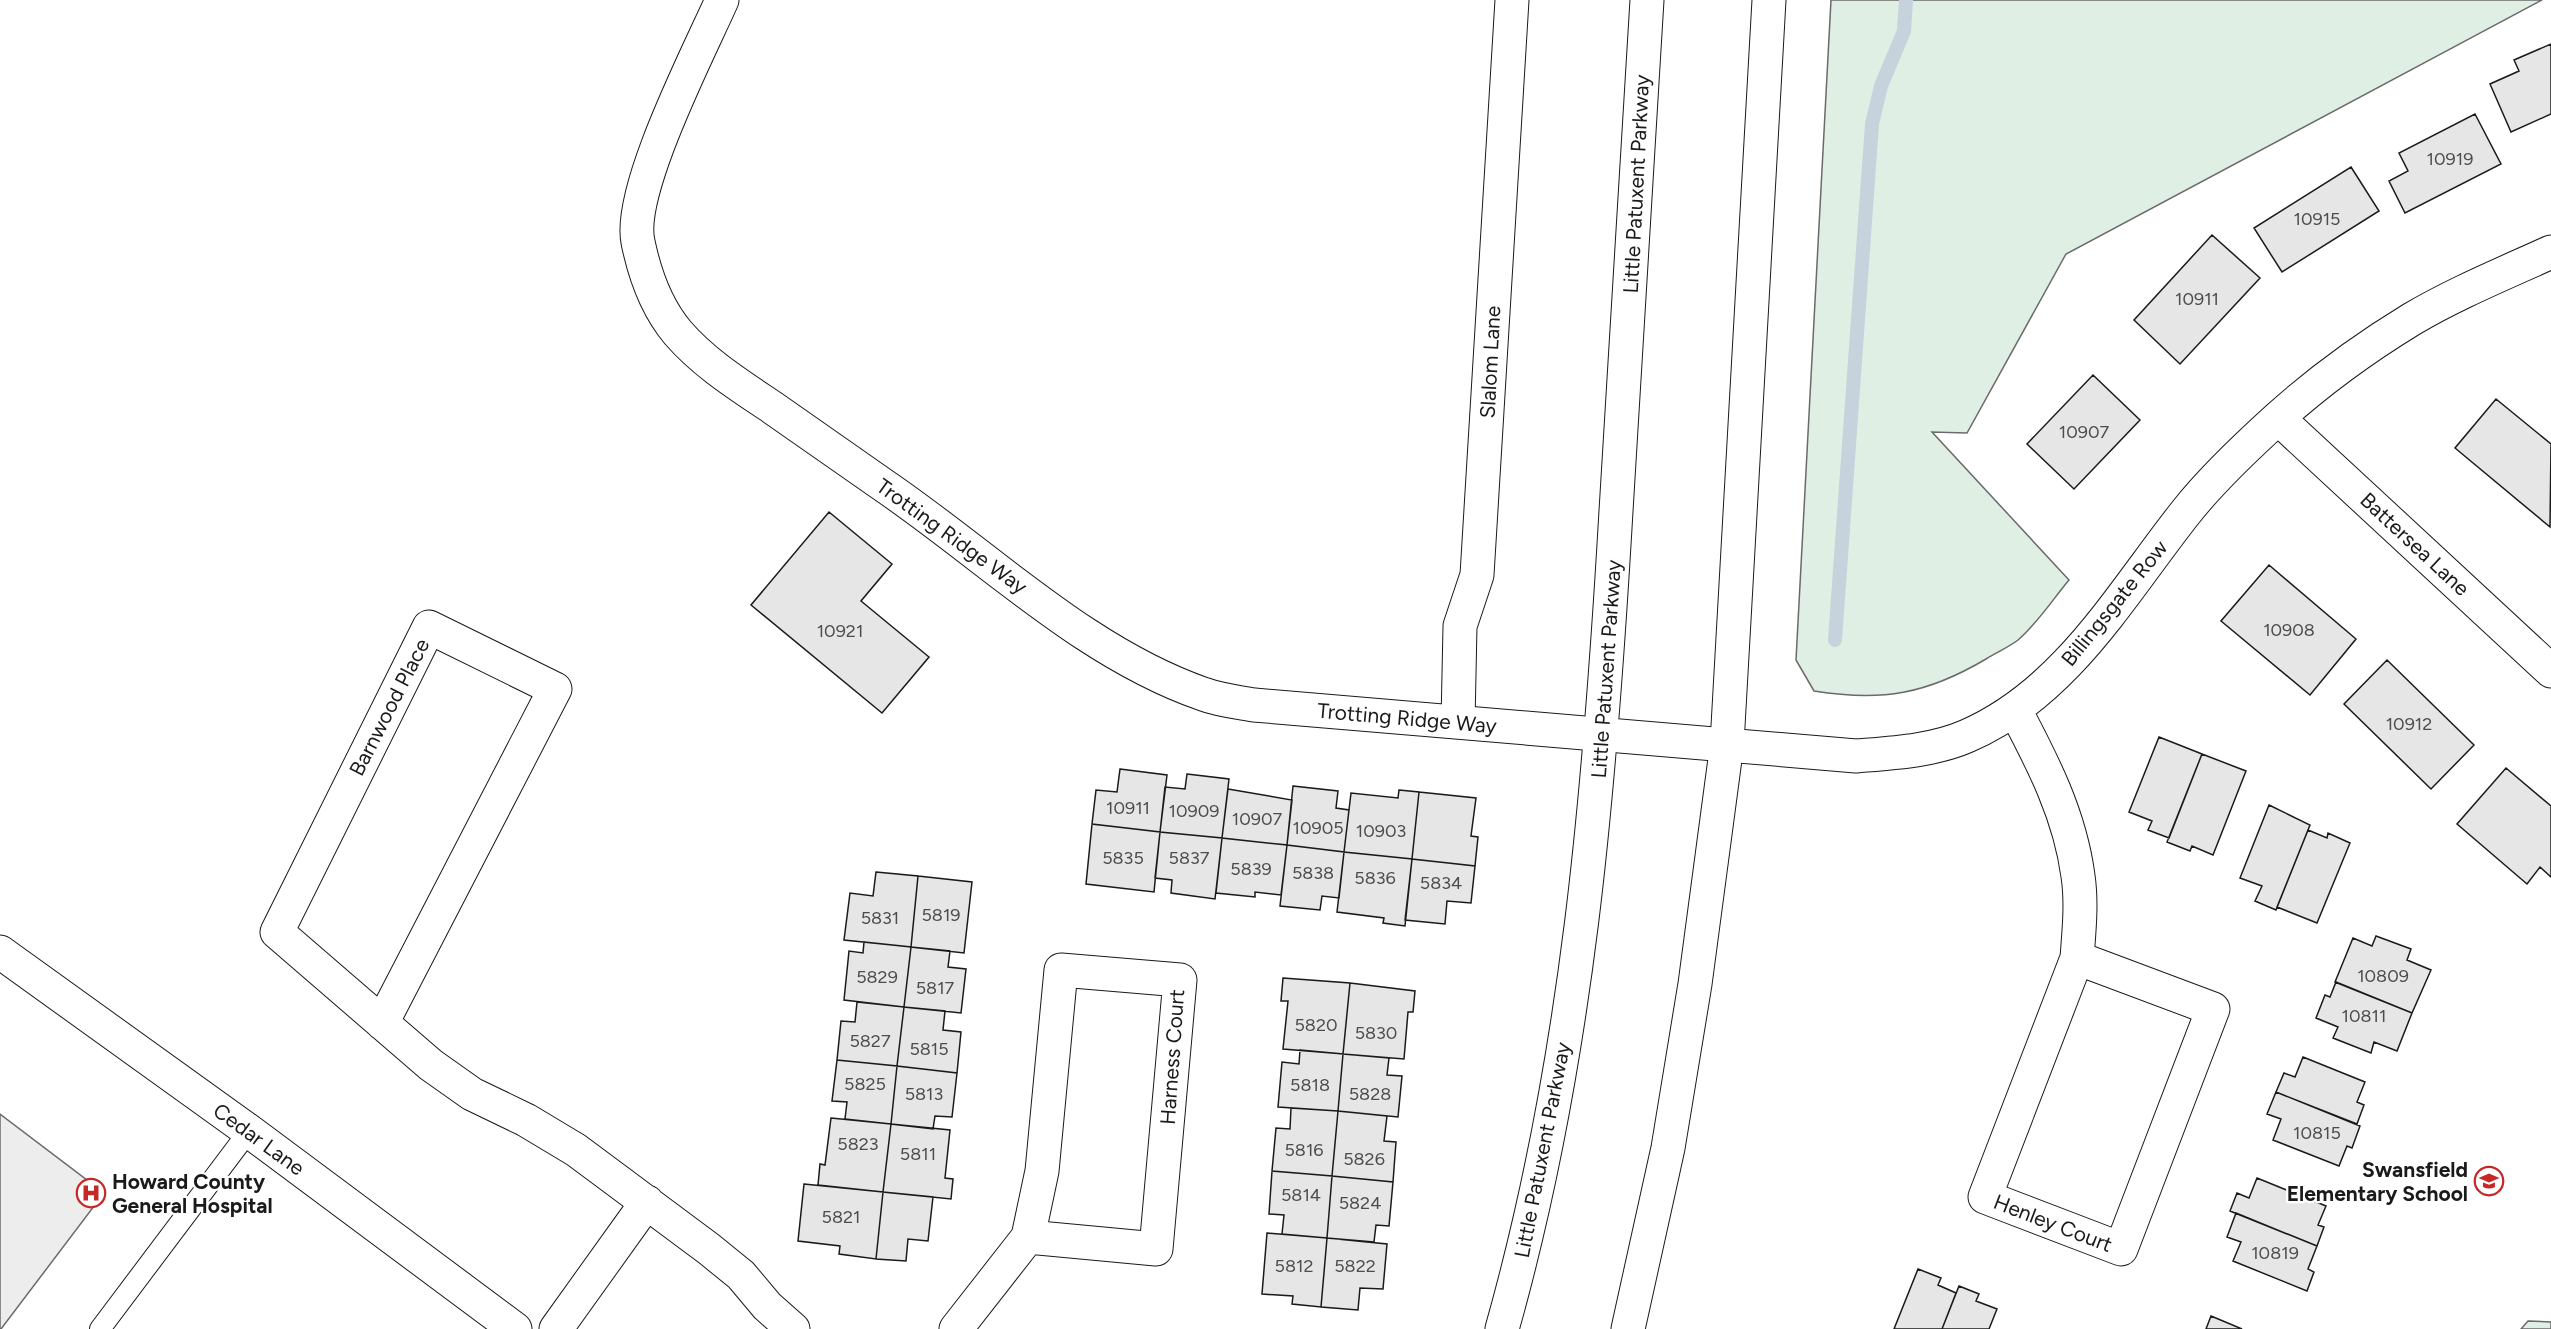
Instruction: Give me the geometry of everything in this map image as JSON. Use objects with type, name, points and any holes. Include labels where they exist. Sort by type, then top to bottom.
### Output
[{"type":"street","name":"Trotting Ridge Way","points":[[722,0],[650,165],[640,203],[637,239],[656,302],[678,332],[710,365],[901,497],[1086,635],[1149,670],[1203,695],[1254,705],[1603,737]]},
{"type":"street","name":"Slalom Lane","points":[[1458,722],[1460,626],[1477,575],[1512,0]]},
{"type":"street","name":"Little Patuxent Parkway","points":[[1502,1329],[1515,1283],[1552,1112],[1580,956],[1603,737],[1647,0]]},
{"type":"street","points":[[1628,1329],[1668,1148],[1695,984],[1727,744],[1769,0]]},
{"type":"street","name":"Billingsgate Row","points":[[1603,737],[1727,744],[1856,756],[1906,752],[1966,737],[2015,710],[2048,683],[2091,637],[2187,510],[2278,418],[2412,319],[2551,252]]},
{"type":"street","name":"Battersea Lane","points":[[2278,418],[2551,671]]},
{"type":"street","name":"Barnwood Place","points":[[382,1023],[555,689],[429,627],[277,933],[382,1023],[431,1065],[472,1094],[526,1120],[576,1150],[647,1202],[741,1275],[767,1306],[793,1329]]},
{"type":"street","name":"Henley Court","points":[[2015,710],[2051,778],[2065,818],[2078,876],[2078,958],[1985,1197],[2121,1249],[2213,1010],[2078,958]]},
{"type":"street","name":"Cedar Lane","points":[[0,952],[249,1131],[515,1329]]},
{"type":"street","name":"Harness Court","points":[[956,1329],[1028,1237],[1042,1171],[1061,970],[1180,980],[1156,1249],[1028,1237]]},
{"type":"street","points":[[556,1329],[647,1202]]},
{"type":"lane","points":[[100,1329],[249,1131]]},
{"type":"green space","points":[[1831,0],[2542,0],[2066,254],[1967,433],[1932,432],[2069,580],[2025,634],[1986,659],[1964,671],[1924,687],[1883,695],[1861,696],[1814,691],[1796,660]]},
{"type":"green space","points":[[2528,1321],[2551,1322],[2551,1329],[2521,1329]]},
{"type":"shaded area","points":[[0,1114],[104,1193],[1,1329],[0,1329]]},
{"type":"building","points":[[2551,44],[2551,114],[2511,132],[2490,84],[2519,71],[2514,60]]},
{"type":"building","points":[[2475,114],[2501,164],[2405,213],[2389,181],[2408,171],[2399,153]]},
{"type":"building","points":[[2351,167],[2379,211],[2282,272],[2254,228]]},
{"type":"building","points":[[2212,235],[2260,278],[2180,364],[2134,320]]},
{"type":"building","points":[[2093,375],[2140,420],[2074,489],[2027,444]]},
{"type":"building","points":[[2496,399],[2551,444],[2550,527],[2455,448]]},
{"type":"building","points":[[829,512],[892,564],[861,601],[929,657],[882,713],[751,605]]},
{"type":"building","points":[[2269,565],[2356,639],[2310,695],[2221,621]]},
{"type":"building","points":[[2387,660],[2474,745],[2431,789],[2344,704]]},
{"type":"building","points":[[2159,737],[2202,754],[2169,838],[2148,830],[2152,821],[2129,812]]},
{"type":"building","points":[[2202,754],[2246,771],[2213,855],[2192,846],[2190,851],[2167,842]]},
{"type":"building","points":[[2506,768],[2551,806],[2551,877],[2540,867],[2527,884],[2457,824]]},
{"type":"building","points":[[1120,769],[1167,775],[1160,832],[1092,824],[1096,790],[1117,792]]},
{"type":"building","points":[[1187,774],[1229,779],[1222,838],[1160,832],[1165,787],[1185,789]]},
{"type":"building","points":[[1293,786],[1338,791],[1336,808],[1349,810],[1344,852],[1287,845]]},
{"type":"building","points":[[1228,789],[1292,800],[1287,845],[1222,838]]},
{"type":"building","points":[[1399,790],[1419,792],[1412,859],[1344,852],[1351,793],[1398,798]]},
{"type":"building","points":[[1419,792],[1476,798],[1471,836],[1478,837],[1475,866],[1412,859]]},
{"type":"building","points":[[2269,805],[2310,825],[2276,910],[2255,901],[2262,886],[2240,878]]},
{"type":"building","points":[[1092,824],[1160,832],[1154,892],[1086,884]]},
{"type":"building","points":[[2308,830],[2327,838],[2328,833],[2350,843],[2317,923],[2277,907]]},
{"type":"building","points":[[1160,832],[1222,838],[1215,899],[1171,893],[1172,880],[1155,878]]},
{"type":"building","points":[[1222,838],[1287,845],[1281,895],[1255,892],[1255,897],[1216,893]]},
{"type":"building","points":[[1287,845],[1344,852],[1339,898],[1322,896],[1320,910],[1280,906]]},
{"type":"building","points":[[1344,852],[1412,859],[1405,926],[1383,923],[1384,918],[1337,912]]},
{"type":"building","points":[[1412,859],[1475,866],[1471,903],[1447,901],[1445,924],[1405,920]]},
{"type":"building","points":[[876,872],[918,876],[911,947],[844,940],[850,893],[873,896]]},
{"type":"building","points":[[918,876],[972,882],[964,953],[911,947]]},
{"type":"building","points":[[2376,936],[2411,949],[2407,960],[2431,970],[2412,1013],[2335,982],[2353,938],[2372,946]]},
{"type":"building","points":[[864,942],[911,947],[904,1007],[844,1000],[849,951],[863,953]]},
{"type":"building","points":[[911,947],[950,951],[948,967],[966,969],[961,1013],[904,1007]]},
{"type":"building","points":[[1283,978],[1350,983],[1343,1054],[1283,1049],[1288,1001],[1281,1001]]},
{"type":"building","points":[[2336,982],[2412,1013],[2397,1051],[2374,1042],[2371,1053],[2333,1038],[2338,1027],[2316,1018],[2325,995],[2330,997]]},
{"type":"building","points":[[1350,983],[1415,991],[1413,1012],[1408,1012],[1404,1059],[1343,1054]]},
{"type":"building","points":[[857,1002],[904,1007],[897,1066],[837,1060],[841,1021],[855,1022]]},
{"type":"building","points":[[904,1007],[945,1011],[943,1030],[961,1032],[957,1073],[897,1066]]},
{"type":"building","points":[[1300,1050],[1343,1054],[1338,1111],[1278,1107],[1282,1062],[1299,1064]]},
{"type":"building","points":[[1343,1054],[1389,1058],[1387,1075],[1402,1076],[1398,1117],[1338,1111]]},
{"type":"building","points":[[2303,1057],[2365,1082],[2357,1102],[2364,1105],[2357,1124],[2276,1092],[2284,1073],[2295,1077]]},
{"type":"building","points":[[837,1060],[897,1066],[891,1124],[845,1119],[847,1102],[832,1101]]},
{"type":"building","points":[[897,1066],[957,1073],[952,1117],[935,1116],[933,1129],[891,1124]]},
{"type":"building","points":[[2276,1092],[2360,1126],[2352,1148],[2347,1146],[2339,1166],[2273,1140],[2281,1119],[2267,1114]]},
{"type":"building","points":[[1291,1108],[1338,1111],[1332,1176],[1272,1171],[1276,1128],[1290,1129]]},
{"type":"building","points":[[1338,1111],[1387,1116],[1384,1141],[1396,1142],[1393,1182],[1332,1176]]},
{"type":"building","points":[[831,1118],[891,1124],[883,1192],[818,1185],[820,1164],[825,1165]]},
{"type":"building","points":[[891,1124],[950,1130],[945,1178],[953,1179],[951,1199],[883,1192]]},
{"type":"building","points":[[1272,1171],[1332,1176],[1327,1238],[1282,1234],[1284,1215],[1269,1214]]},
{"type":"building","points":[[1332,1176],[1393,1182],[1389,1226],[1376,1225],[1374,1242],[1327,1238]]},
{"type":"building","points":[[2257,1178],[2326,1206],[2318,1225],[2324,1227],[2317,1246],[2230,1211],[2237,1193],[2249,1198]]},
{"type":"building","points":[[804,1184],[883,1192],[876,1259],[839,1254],[840,1246],[798,1241]]},
{"type":"building","points":[[883,1192],[933,1197],[928,1241],[908,1239],[906,1261],[876,1259]]},
{"type":"building","points":[[2236,1213],[2317,1246],[2308,1269],[2314,1272],[2307,1291],[2233,1261],[2241,1242],[2227,1237]]},
{"type":"building","points":[[1267,1233],[1327,1238],[1321,1307],[1292,1304],[1293,1296],[1262,1294]]},
{"type":"building","points":[[1327,1238],[1387,1244],[1383,1289],[1360,1288],[1358,1310],[1321,1307]]},
{"type":"building","points":[[1918,1269],[1941,1278],[1938,1285],[1956,1293],[1942,1329],[1894,1329]]},
{"type":"building","points":[[1959,1286],[1979,1294],[1976,1301],[1997,1309],[1989,1329],[1942,1329]]},
{"type":"building","points":[[2211,1316],[2242,1329],[2206,1329]]},
{"type":"waterway","points":[[1835,640],[1872,124],[1881,86],[1904,31],[1906,0]]},
{"type":"place","name":"Swansfield Elementary School","points":[[2489,1181]]},
{"type":"place","name":"Howard County General Hospital","points":[[91,1193]]}]
